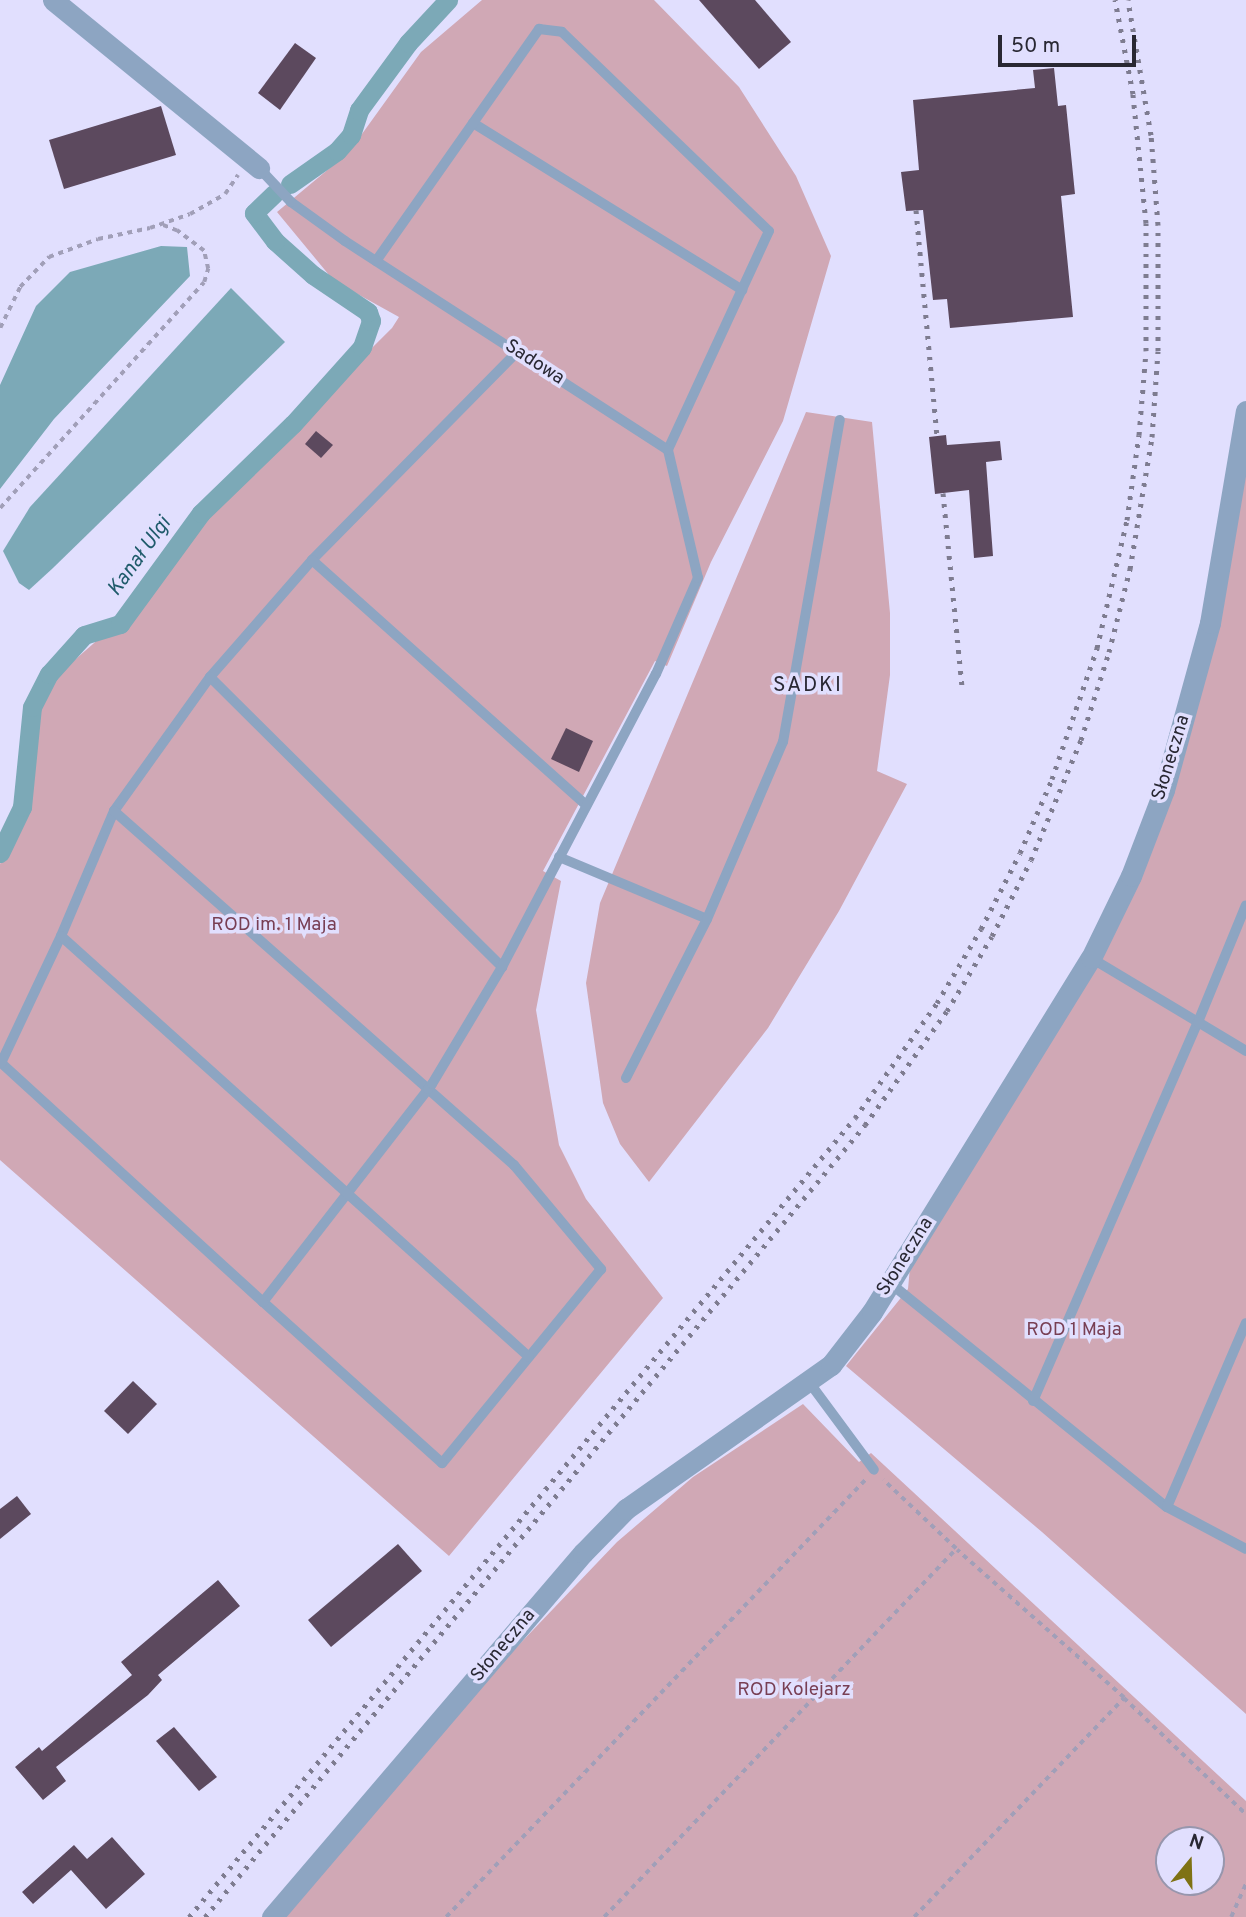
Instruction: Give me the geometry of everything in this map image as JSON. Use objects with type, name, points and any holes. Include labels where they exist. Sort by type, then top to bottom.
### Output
[{"type":"street","name":"Sadowa","points":[[53,0],[254,163]]},
{"type":"street","name":"Słoneczna","points":[[272,1917],[583,1553],[626,1509],[809,1382],[831,1365],[854,1339],[1091,958],[1131,876],[1164,790],[1210,623],[1245,425]]},
{"type":"lane","points":[[263,1301],[428,1089],[502,967],[656,674],[698,578],[668,450],[769,231],[562,32],[540,29],[376,261]]},
{"type":"lane","points":[[473,123],[742,290]]},
{"type":"lane","name":"Sadowa","points":[[254,163],[291,202],[376,261],[668,450]]},
{"type":"lane","points":[[114,811],[514,1165],[601,1269],[442,1463],[1,1063],[61,936],[114,811],[210,677],[312,560],[517,352]]},
{"type":"lane","points":[[626,1078],[707,919],[783,742],[840,420]]},
{"type":"lane","points":[[312,560],[586,805]]},
{"type":"lane","points":[[210,677],[502,967]]},
{"type":"lane","points":[[559,856],[707,919]]},
{"type":"lane","points":[[1032,1401],[1198,1022],[1246,905]]},
{"type":"lane","points":[[61,936],[529,1357]]},
{"type":"lane","points":[[1091,958],[1246,1051]]},
{"type":"lane","points":[[890,1283],[1032,1401],[1167,1507],[1246,1549]]},
{"type":"lane","points":[[1167,1507],[1246,1323]]},
{"type":"lane","points":[[809,1382],[874,1470]]},
{"type":"path","points":[[0,328],[20,287],[49,257],[98,239],[190,214],[225,194],[254,163]]},
{"type":"path","points":[[0,508],[204,282],[208,269],[204,251],[177,231],[160,224]]},
{"type":"path","points":[[446,1917],[874,1470],[956,1549],[1124,1698],[1246,1814]]},
{"type":"path","points":[[604,1917],[956,1549]]},
{"type":"path","points":[[914,1917],[1124,1698]]},
{"type":"path","points":[[1231,1917],[1246,1884]]},
{"type":"green space","name":"ROD im. 1 Maja","points":[[482,0],[654,0],[739,87],[796,176],[831,256],[783,421],[711,562],[667,666],[655,661],[543,871],[561,881],[536,1010],[559,1145],[586,1199],[663,1298],[449,1556],[0,1160],[0,864],[28,806],[33,715],[45,686],[134,608],[204,515],[392,328],[399,317],[334,281],[277,212],[349,152],[421,52]]},
{"type":"green space","points":[[806,412],[872,422],[890,613],[890,675],[877,771],[907,784],[839,911],[768,1028],[649,1182],[620,1144],[603,1103],[586,983],[600,903]]},
{"type":"green space","name":"ROD 1 Maja","points":[[1246,432],[1246,1714],[1042,1532],[846,1366],[908,1289],[910,1267],[1138,882]]},
{"type":"green space","name":"ROD Kolejarz","points":[[803,1404],[859,1462],[871,1453],[1246,1801],[1246,1917],[282,1917],[512,1652],[617,1542],[693,1477]]},
{"type":"water","points":[[161,246],[187,247],[190,276],[54,419],[0,489],[0,385],[36,306],[70,272]]},
{"type":"water","points":[[231,288],[285,342],[29,590],[19,583],[3,551],[30,507]]},
{"type":"building","points":[[699,0],[755,0],[791,42],[759,69]]},
{"type":"building","points":[[295,43],[316,58],[280,110],[258,93]]},
{"type":"building","points":[[1054,68],[1058,106],[1066,105],[1075,194],[1061,196],[1073,317],[950,328],[947,299],[933,300],[923,210],[906,211],[901,172],[919,170],[913,100],[1035,88],[1033,70]]},
{"type":"building","points":[[161,106],[176,155],[64,189],[49,140]]},
{"type":"building","points":[[316,431],[333,445],[321,458],[305,444]]},
{"type":"building","points":[[946,435],[947,445],[1000,441],[1002,460],[986,462],[993,556],[974,558],[969,490],[935,494],[929,437]]},
{"type":"building","points":[[566,728],[593,741],[579,772],[551,759]]},
{"type":"building","points":[[133,1381],[157,1404],[128,1434],[104,1411]]},
{"type":"building","points":[[17,1496],[31,1514],[0,1539],[0,1509]]},
{"type":"building","points":[[398,1544],[422,1571],[331,1647],[308,1620]]},
{"type":"building","points":[[218,1580],[240,1606],[158,1675],[162,1680],[148,1695],[56,1767],[66,1781],[43,1800],[15,1767],[39,1747],[42,1751],[132,1675],[121,1662]]},
{"type":"building","points":[[174,1727],[217,1777],[199,1791],[156,1741]]},
{"type":"building","points":[[112,1837],[145,1874],[106,1909],[71,1870],[33,1904],[22,1892],[74,1845],[87,1859]]},
{"type":"waterway","points":[[290,184],[337,151],[351,135],[359,110],[408,43],[448,0]]},
{"type":"waterway","name":"Kanał Ulgi","points":[[0,853],[22,807],[32,707],[49,674],[84,635],[120,624],[201,513],[293,424],[362,347],[371,321],[368,312],[313,275],[275,241],[254,213],[274,194]]},
{"type":"railway","points":[[189,1917],[855,1118],[937,1003],[981,929],[1020,853],[1052,779],[1097,648],[1127,520],[1139,435],[1146,351],[1146,223],[1133,94],[1115,0]]},
{"type":"railway","points":[[205,1917],[865,1125],[947,1011],[992,936],[1031,860],[1081,740],[1109,652],[1130,569],[1152,437],[1158,351],[1158,225],[1151,135],[1128,0]]},
{"type":"railway","points":[[916,210],[937,436]]},
{"type":"railway","points":[[943,493],[962,686]]},
{"type":"district","name":"SADKI","points":[[808,686]]}]
